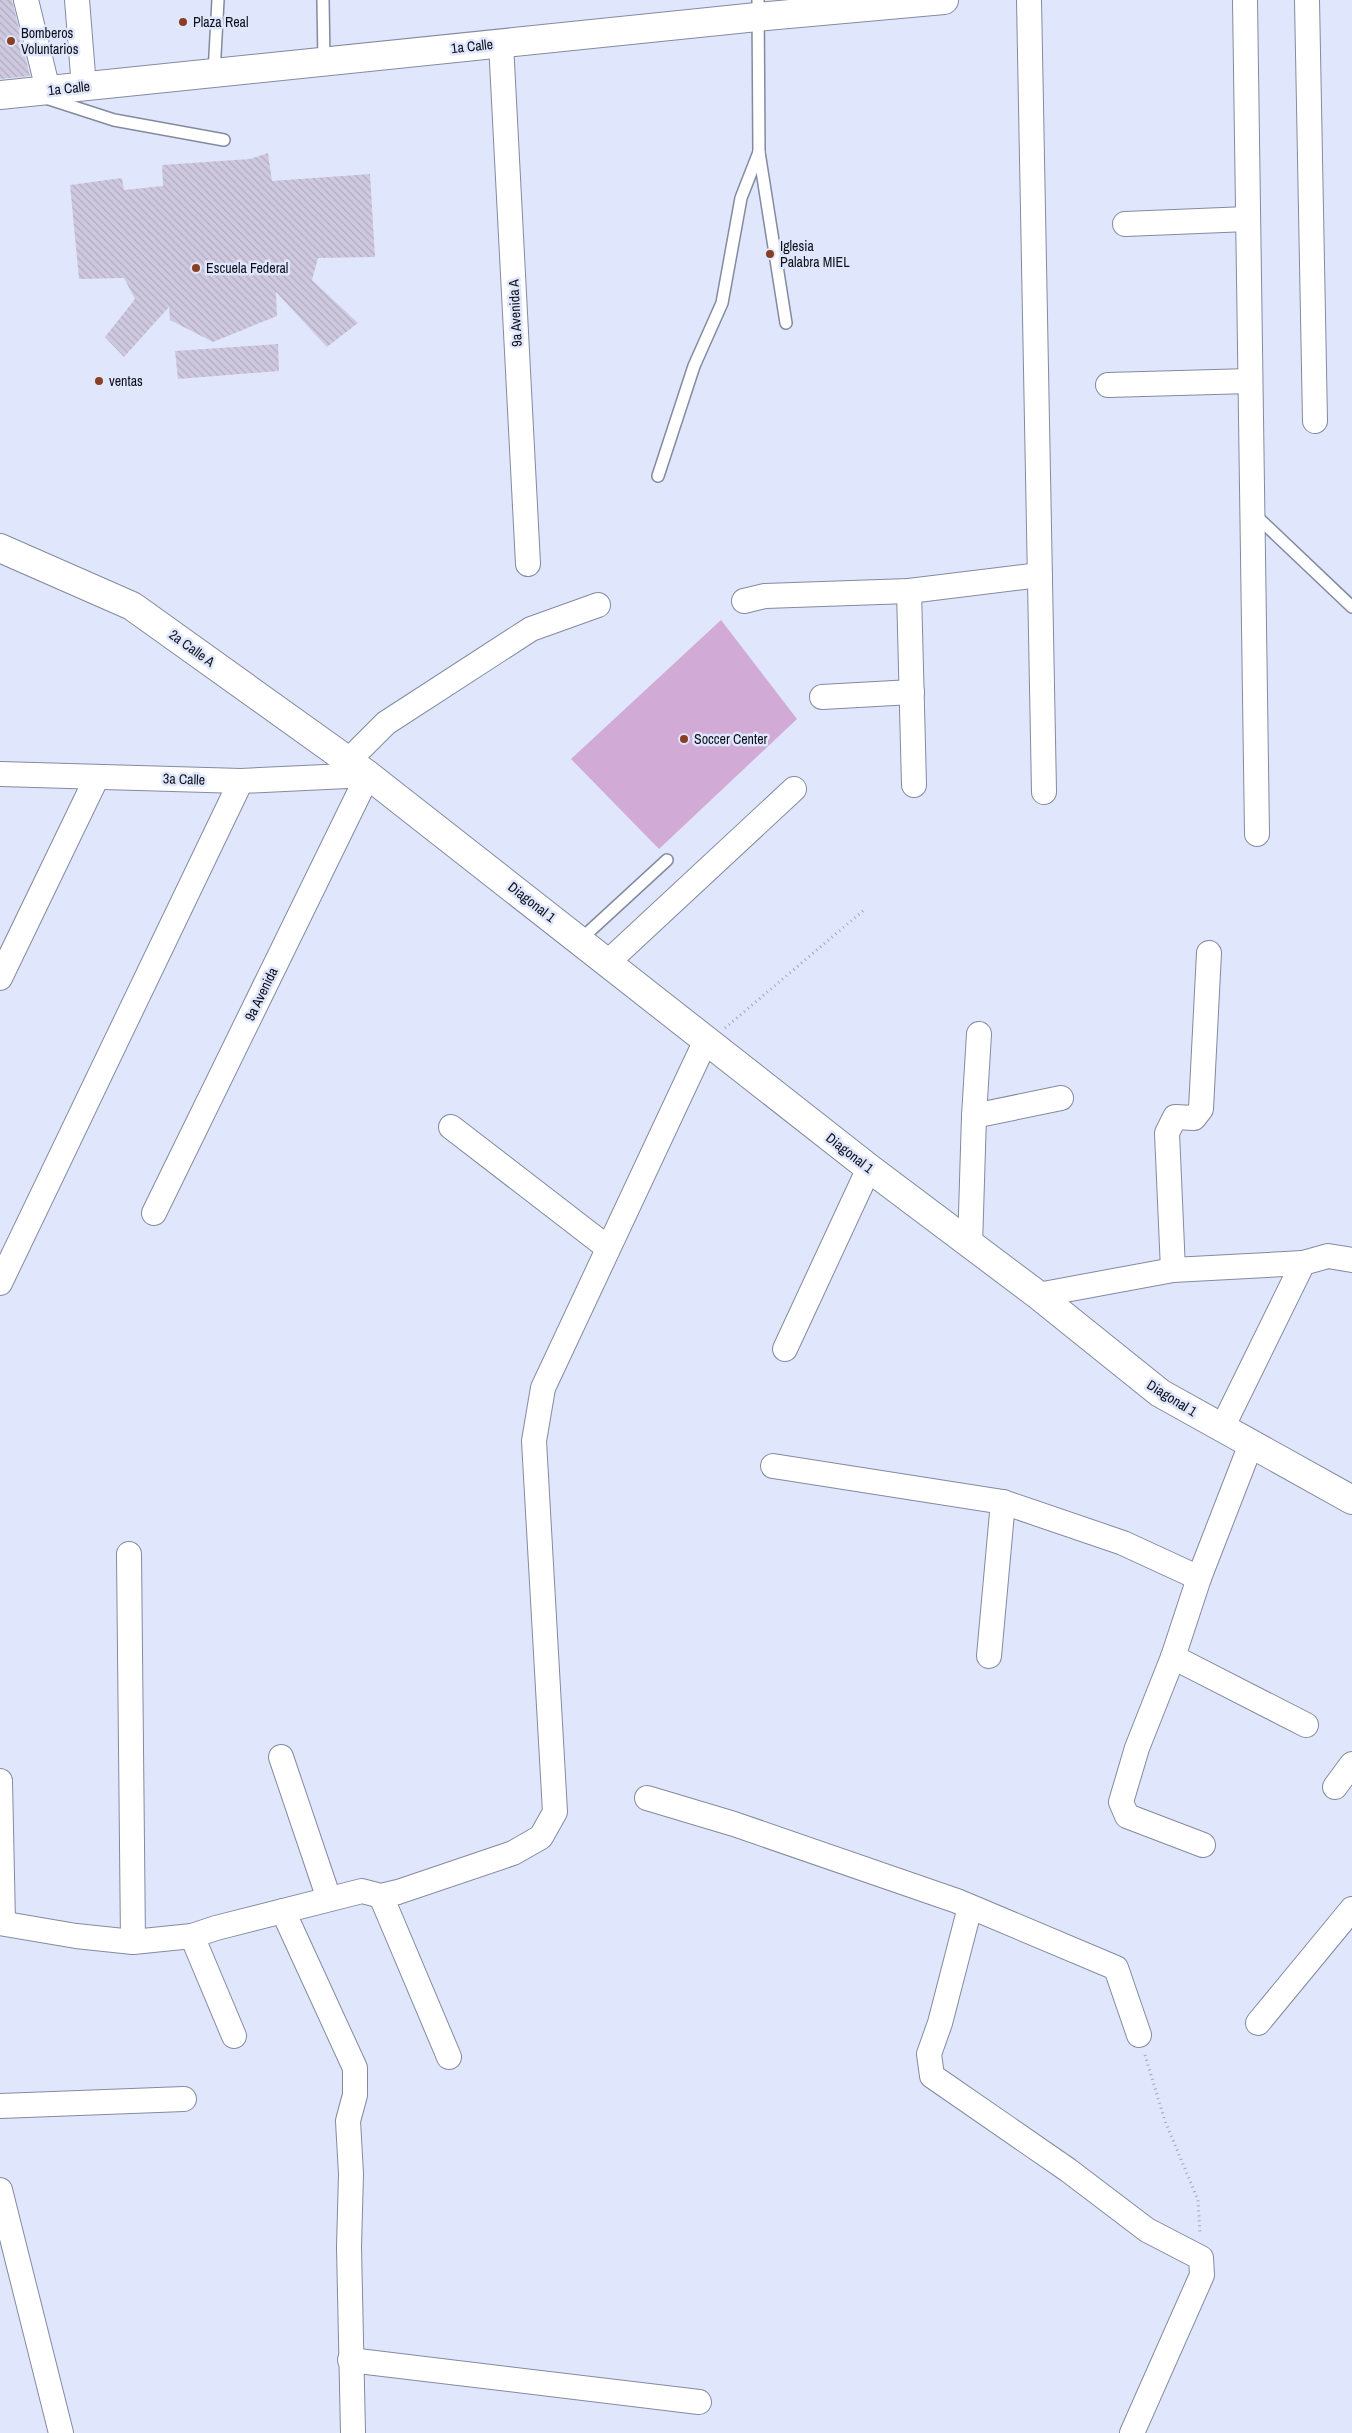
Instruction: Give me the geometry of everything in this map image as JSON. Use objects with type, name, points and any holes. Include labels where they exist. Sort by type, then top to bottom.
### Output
[{"type":"street","points":[[26,0],[38,91]]},
{"type":"street","points":[[77,0],[84,87]]},
{"type":"street","name":"1a Calle","points":[[0,95],[324,62],[501,53],[757,8],[944,0]]},
{"type":"street","points":[[1029,0],[1044,792]]},
{"type":"street","points":[[1245,0],[1257,834]]},
{"type":"street","points":[[1307,0],[1315,421]]},
{"type":"street","name":"9a Avenida A","points":[[501,53],[528,564]]},
{"type":"street","points":[[1125,224],[1248,219]]},
{"type":"street","points":[[1108,385],[1250,381]]},
{"type":"street","name":"2a Calle A","points":[[0,548],[132,606],[358,768]]},
{"type":"street","points":[[744,601],[774,595],[909,591],[1040,575]]},
{"type":"street","points":[[909,591],[914,785]]},
{"type":"street","name":"9a Avenida","points":[[154,1213],[358,768],[386,723],[530,629],[598,605]]},
{"type":"street","points":[[822,697],[912,692]]},
{"type":"street","name":"3a Calle","points":[[0,774],[240,781],[358,768]]},
{"type":"street","name":"Diagonal 1","points":[[358,768],[869,1168],[970,1246],[1038,1295],[1160,1393],[1352,1500]]},
{"type":"street","points":[[0,978],[97,776]]},
{"type":"street","points":[[0,1283],[240,781]]},
{"type":"street","points":[[608,962],[794,790]]},
{"type":"street","points":[[1173,1270],[1167,1133],[1175,1117],[1194,1118],[1201,1108],[1209,953]]},
{"type":"street","points":[[970,1246],[974,1116],[979,1034]]},
{"type":"street","points":[[0,1781],[1,1923],[76,1936],[133,1942],[192,1936],[362,1891],[381,1896],[513,1853],[541,1837],[554,1812],[534,1440],[543,1388],[707,1041]]},
{"type":"street","points":[[974,1116],[1061,1098]]},
{"type":"street","points":[[451,1127],[608,1248]]},
{"type":"street","points":[[786,1349],[869,1168]]},
{"type":"street","points":[[1038,1295],[1173,1270],[1303,1263],[1328,1256],[1352,1260]]},
{"type":"street","points":[[1222,1428],[1303,1263]]},
{"type":"street","points":[[1202,1845],[1127,1816],[1121,1802],[1137,1748],[1173,1657],[1199,1578],[1251,1444]]},
{"type":"street","points":[[773,1466],[1003,1502],[1123,1543],[1199,1578]]},
{"type":"street","points":[[989,1656],[1003,1502]]},
{"type":"street","points":[[129,1554],[133,1942]]},
{"type":"street","points":[[1173,1657],[1306,1725]]},
{"type":"street","points":[[281,1757],[329,1899]]},
{"type":"street","points":[[1335,1787],[1352,1764]]},
{"type":"street","points":[[647,1798],[734,1824],[970,1907],[1116,1968],[1139,2035]]},
{"type":"street","points":[[381,1896],[449,2058]]},
{"type":"street","points":[[970,1907],[940,2023],[930,2054],[932,2076],[1068,2170],[1147,2230],[1201,2258],[1202,2275],[1132,2433]]},
{"type":"street","points":[[1258,2023],[1352,1909]]},
{"type":"street","points":[[283,1911],[355,2068],[355,2095],[348,2121],[351,2174],[349,2247],[353,2433]]},
{"type":"street","points":[[192,1936],[234,2036]]},
{"type":"street","points":[[0,2106],[184,2099]]},
{"type":"street","points":[[1,2199],[61,2433]]},
{"type":"street","points":[[350,2360],[699,2402]]},
{"type":"lane","points":[[214,73],[218,0]]},
{"type":"lane","points":[[323,0],[324,62]]},
{"type":"lane","points":[[757,8],[759,152],[786,323]]},
{"type":"lane","points":[[38,91],[114,120],[224,140]]},
{"type":"lane","points":[[658,476],[694,366],[722,303],[741,198],[759,152]]},
{"type":"lane","points":[[1252,512],[1352,606]]},
{"type":"lane","points":[[580,940],[667,860]]},
{"type":"path","points":[[707,1041],[864,910]]},
{"type":"path","points":[[1139,2035],[1165,2121],[1198,2200],[1201,2258]]},
{"type":"shaded area","name":"Soccer Center","points":[[721,620],[797,719],[659,849],[571,759]]},
{"type":"building","name":"Bomberos Voluntarios","points":[[0,0],[12,0],[30,76],[0,79]]},
{"type":"building","name":"Escuela Federal","points":[[268,153],[272,181],[370,174],[375,257],[318,258],[312,280],[358,323],[327,347],[276,292],[277,316],[213,342],[170,320],[169,307],[124,357],[105,337],[135,299],[124,278],[79,279],[70,185],[122,178],[124,190],[163,186],[162,165],[250,159]]},
{"type":"building","points":[[278,344],[279,371],[178,379],[175,351]]},
{"type":"place","name":"Plaza Real","points":[[183,22]]},
{"type":"place","name":"Bomberos Voluntarios","points":[[11,41]]},
{"type":"place","name":"Iglesia Palabra MIEL","points":[[770,254]]},
{"type":"place","name":"Escuela Federal","points":[[196,268]]},
{"type":"place","name":"ventas","points":[[99,381]]},
{"type":"place","name":"Soccer Center","points":[[684,739]]}]
